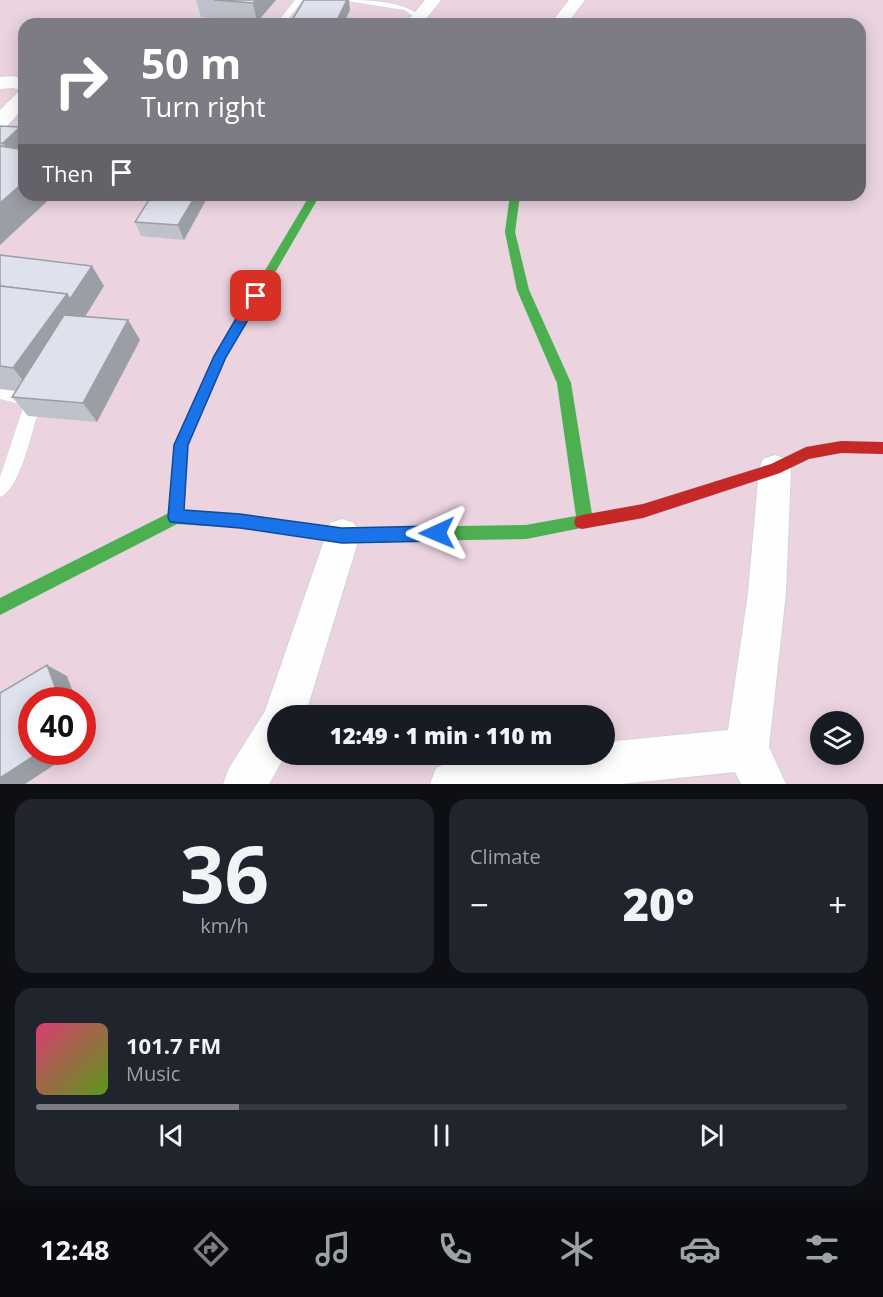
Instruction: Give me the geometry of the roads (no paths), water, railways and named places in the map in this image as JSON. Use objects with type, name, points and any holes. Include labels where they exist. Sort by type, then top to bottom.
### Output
[{"type":"street","points":[[410,12],[433,0]]},
{"type":"street","points":[[563,18],[577,0]]},
{"type":"street","points":[[0,83],[18,83]]},
{"type":"street","points":[[0,122],[18,103]]},
{"type":"street","points":[[176,517],[181,445],[220,356],[311,201]]},
{"type":"street","points":[[514,201],[510,232],[523,290],[564,383],[585,521]]},
{"type":"street","points":[[0,607],[41,584],[176,517],[240,521],[342,535],[526,532],[643,511],[775,469],[806,453],[841,447],[883,448]]},
{"type":"street","points":[[452,784],[459,779],[522,770],[676,759],[755,767],[775,469]]},
{"type":"street","points":[[288,705],[342,535]]},
{"type":"street","points":[[245,784],[267,746]]},
{"type":"lane","points":[[285,18],[299,0]]},
{"type":"lane","points":[[345,0],[410,12]]},
{"type":"lane","points":[[0,393],[33,401],[9,478],[0,490]]}]
